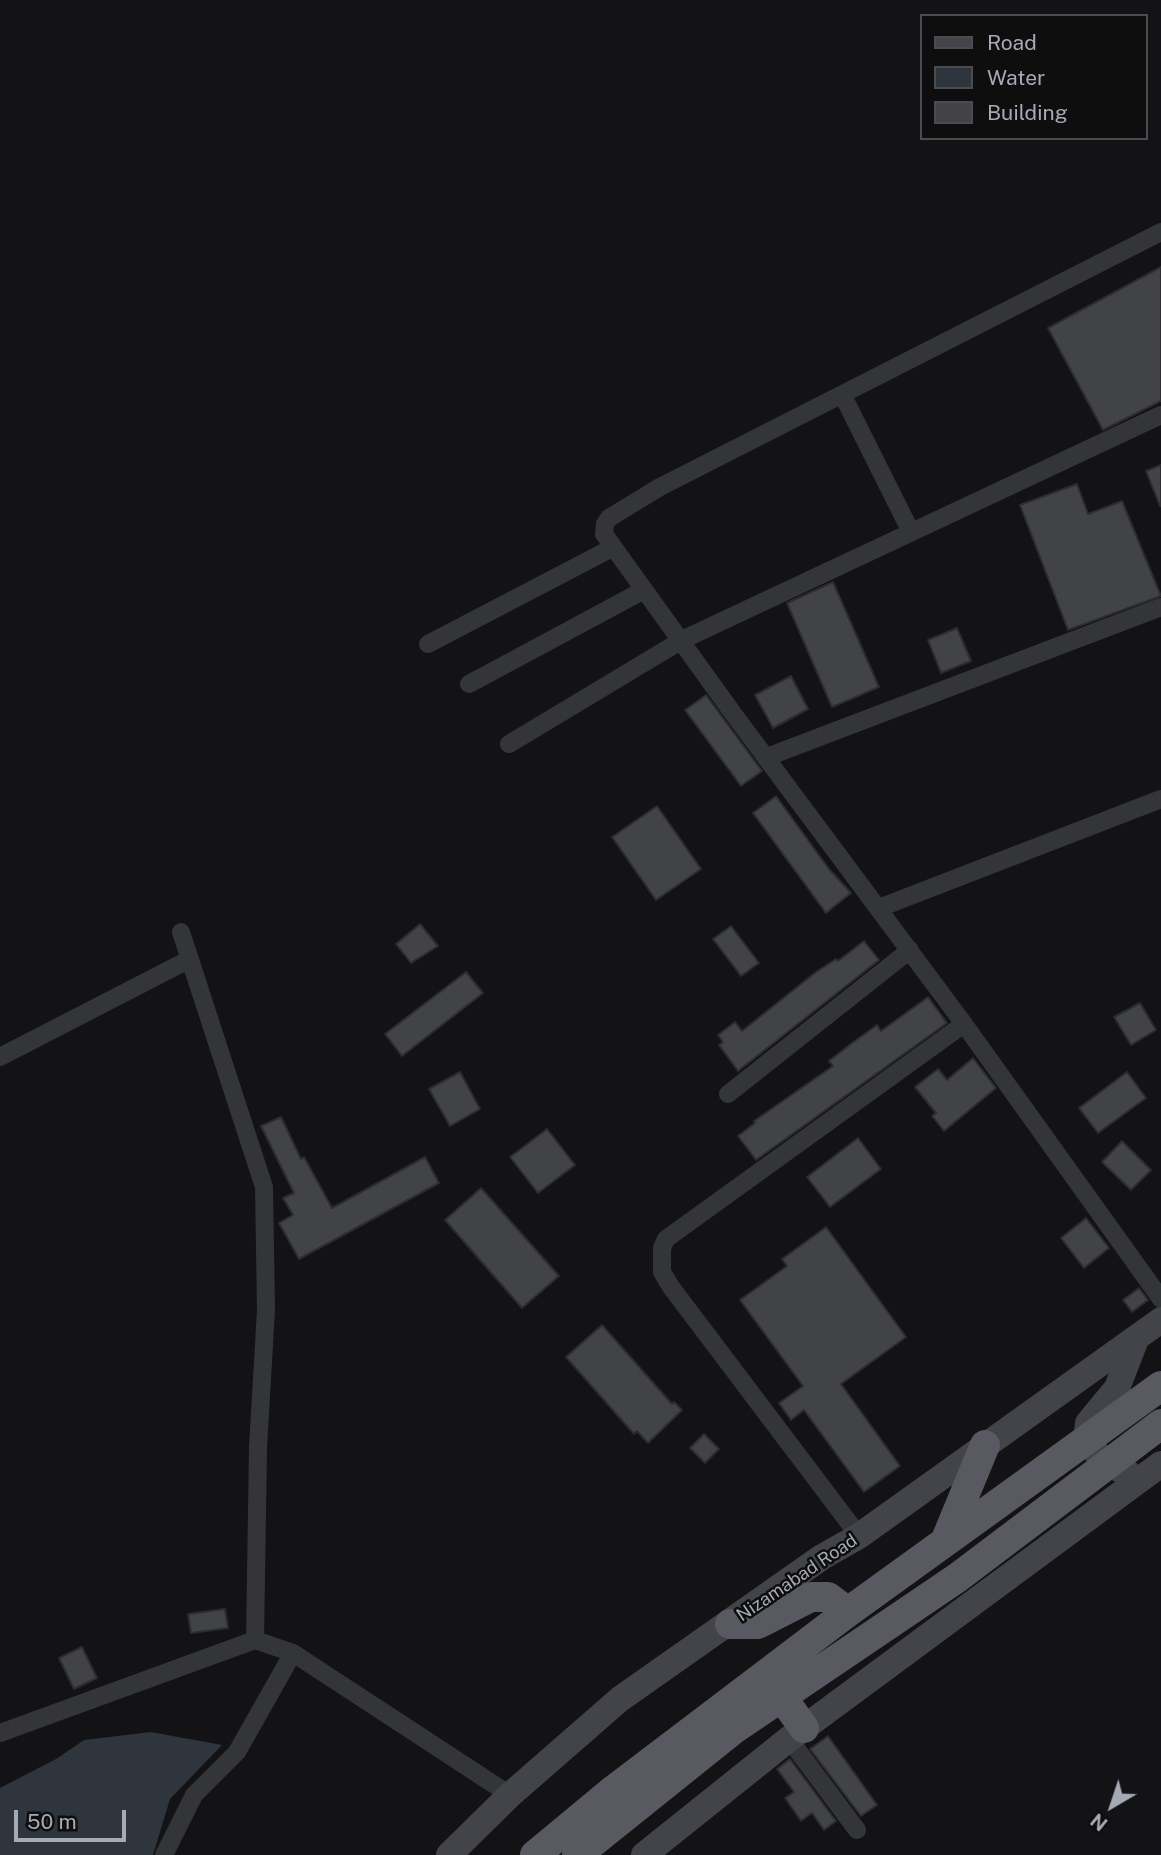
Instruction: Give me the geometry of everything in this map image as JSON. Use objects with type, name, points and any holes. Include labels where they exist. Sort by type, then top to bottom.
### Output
[{"type":"highway","points":[[535,1855],[611,1792],[848,1612],[1161,1386]]},
{"type":"highway","points":[[577,1855],[734,1729],[957,1578],[1070,1490],[1161,1424]]},
{"type":"highway","points":[[945,1542],[985,1444]]},
{"type":"highway","points":[[1053,1463],[1071,1469],[1073,1474],[1070,1490]]},
{"type":"highway","points":[[730,1624],[758,1624],[811,1597],[828,1597],[848,1612]]},
{"type":"highway","points":[[781,1696],[797,1734]]},
{"type":"main road","name":"Nizamabad Road","points":[[449,1855],[510,1795],[620,1699],[822,1558],[859,1536],[1161,1320]]},
{"type":"main road","points":[[1136,1339],[1117,1388],[1088,1423],[1086,1440],[1105,1464],[1121,1472],[1154,1469]]},
{"type":"main road","points":[[644,1855],[797,1734],[1154,1469]]},
{"type":"street","points":[[1161,232],[844,397],[660,487],[609,518],[604,534],[964,1024],[1161,1299]]},
{"type":"street","points":[[844,397],[910,530]]},
{"type":"street","points":[[509,744],[682,640],[910,530],[1115,439],[1161,415]]},
{"type":"street","points":[[428,644],[612,548]]},
{"type":"street","points":[[469,684],[644,590]]},
{"type":"street","points":[[767,757],[1161,607]]},
{"type":"street","points":[[878,908],[1161,799]]},
{"type":"street","points":[[181,932],[264,1187],[266,1310],[258,1447],[256,1640]]},
{"type":"street","points":[[728,1094],[910,950]]},
{"type":"street","points":[[0,1057],[190,959]]},
{"type":"street","points":[[859,1536],[671,1287],[662,1272],[662,1248],[666,1239],[964,1024]]},
{"type":"street","points":[[0,1733],[256,1640],[293,1653],[510,1795]]},
{"type":"street","points":[[164,1855],[194,1795],[237,1752],[293,1653]]},
{"type":"street","points":[[797,1734],[857,1830]]},
{"type":"water","points":[[151,1732],[222,1745],[170,1799],[153,1855],[0,1855],[0,1788],[56,1759],[84,1740]]},
{"type":"building","points":[[1161,267],[1161,401],[1103,430],[1048,328]]},
{"type":"building","points":[[1161,465],[1161,506],[1160,506],[1146,471]]},
{"type":"building","points":[[1077,484],[1088,514],[1122,501],[1161,596],[1068,630],[1020,505]]},
{"type":"building","points":[[833,582],[879,687],[832,707],[787,603]]},
{"type":"building","points":[[957,628],[971,661],[941,673],[928,640]]},
{"type":"building","points":[[791,676],[808,709],[773,728],[755,695]]},
{"type":"building","points":[[706,695],[762,771],[741,786],[685,710]]},
{"type":"building","points":[[776,796],[829,869],[851,893],[826,913],[753,813]]},
{"type":"building","points":[[657,806],[701,869],[656,900],[612,837]]},
{"type":"building","points":[[420,924],[438,946],[411,963],[396,944]]},
{"type":"building","points":[[731,926],[759,963],[741,976],[713,939]]},
{"type":"building","points":[[864,941],[879,960],[738,1071],[719,1045],[723,1042],[718,1035],[735,1022],[742,1031],[816,972],[836,959],[838,961]]},
{"type":"building","points":[[466,972],[483,993],[402,1056],[385,1034]]},
{"type":"building","points":[[928,997],[947,1023],[756,1160],[738,1136],[755,1123],[754,1121],[833,1066],[829,1061],[852,1043],[877,1025],[881,1031]]},
{"type":"building","points":[[1140,1003],[1156,1030],[1131,1045],[1114,1017]]},
{"type":"building","points":[[973,1058],[996,1088],[944,1131],[932,1116],[936,1113],[915,1087],[938,1069],[947,1080]]},
{"type":"building","points":[[460,1072],[480,1109],[450,1126],[429,1089]]},
{"type":"building","points":[[1127,1072],[1146,1098],[1098,1133],[1079,1108]]},
{"type":"building","points":[[281,1117],[301,1159],[304,1157],[332,1208],[425,1157],[439,1183],[299,1259],[279,1223],[293,1215],[283,1198],[294,1193],[261,1126]]},
{"type":"building","points":[[547,1129],[575,1165],[538,1193],[510,1157]]},
{"type":"building","points":[[858,1138],[881,1169],[830,1207],[807,1177]]},
{"type":"building","points":[[1122,1141],[1151,1170],[1131,1190],[1102,1162]]},
{"type":"building","points":[[481,1188],[559,1276],[522,1308],[445,1220]]},
{"type":"building","points":[[1086,1218],[1109,1248],[1084,1268],[1061,1238]]},
{"type":"building","points":[[826,1227],[906,1337],[841,1384],[900,1466],[864,1492],[804,1410],[791,1420],[779,1403],[803,1386],[740,1300],[787,1266],[782,1259]]},
{"type":"building","points":[[1139,1288],[1148,1300],[1132,1312],[1123,1300]]},
{"type":"building","points":[[602,1325],[672,1404],[674,1402],[682,1410],[648,1443],[637,1431],[634,1434],[566,1357]]},
{"type":"building","points":[[704,1434],[719,1449],[705,1463],[690,1448]]},
{"type":"building","points":[[225,1609],[228,1628],[191,1633],[188,1614]]},
{"type":"building","points":[[82,1647],[97,1678],[74,1689],[59,1658]]},
{"type":"building","points":[[828,1736],[877,1805],[861,1816],[810,1749]]},
{"type":"building","points":[[790,1759],[836,1821],[824,1830],[812,1813],[801,1821],[785,1798],[794,1792],[777,1769]]}]
